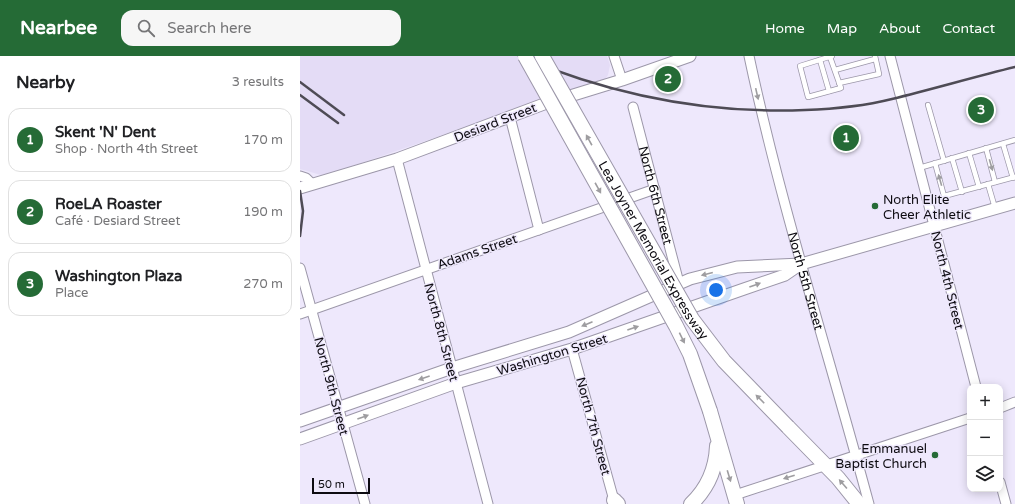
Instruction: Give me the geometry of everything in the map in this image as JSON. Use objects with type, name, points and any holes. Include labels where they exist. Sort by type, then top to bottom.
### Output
[{"type":"main road","name":"Lea Joyner Memorial Expressway","points":[[525,56],[676,326],[690,354],[717,436]]},
{"type":"main road","name":"Lea Joyner Memorial Expressway","points":[[542,56],[692,319],[724,361],[826,465]]},
{"type":"main road","points":[[717,436],[736,499]]},
{"type":"main road","points":[[691,504],[702,492],[712,476],[716,460],[717,436]]},
{"type":"main road","points":[[826,465],[854,496],[859,504]]},
{"type":"street","points":[[614,56],[622,80]]},
{"type":"street","name":"Desiard Street","points":[[300,188],[396,159],[544,104],[622,80],[690,56]]},
{"type":"street","name":"North 5th Street","points":[[749,56],[801,264],[856,455],[868,504]]},
{"type":"street","name":"North 4th Street","points":[[890,56],[975,384]]},
{"type":"street","name":"North 6th Street","points":[[633,107],[679,283]]},
{"type":"street","points":[[510,117],[539,230]]},
{"type":"street","name":"North 8th Street","points":[[396,159],[488,504]]},
{"type":"street","points":[[300,176],[306,178],[312,184]]},
{"type":"street","name":"Adams Street","points":[[300,314],[655,189]]},
{"type":"street","name":"Washington Street","points":[[300,421],[452,368],[569,332],[690,279],[737,267],[801,264],[1015,203]]},
{"type":"street","name":"Washington Street","points":[[300,439],[456,383],[572,348],[778,277],[801,264]]},
{"type":"street","name":"North 9th Street","points":[[300,268],[365,504]]},
{"type":"street","name":"North 7th Street","points":[[572,348],[616,503]]},
{"type":"street","points":[[1003,407],[1015,402]]},
{"type":"street","points":[[736,499],[826,465],[967,419]]},
{"type":"street","points":[[1003,492],[1006,504]]},
{"type":"lane","points":[[831,56],[841,88],[808,96],[800,66],[831,56]]},
{"type":"lane","points":[[835,70],[875,57],[879,74],[839,83]]},
{"type":"lane","points":[[820,60],[829,91]]},
{"type":"lane","points":[[928,105],[944,161]]},
{"type":"lane","points":[[919,168],[1015,140]]},
{"type":"lane","points":[[935,163],[944,196],[962,192],[1014,177],[1003,144]]},
{"type":"lane","points":[[986,148],[996,182]]},
{"type":"lane","points":[[969,154],[979,187]]},
{"type":"lane","points":[[952,158],[962,192]]},
{"type":"lane","points":[[988,184],[995,208]]},
{"type":"shaded area","points":[[300,56],[607,56],[610,65],[608,75],[605,79],[600,81],[332,173],[321,175],[300,169]]},
{"type":"railway","points":[[519,56],[554,70],[589,81],[659,99],[731,109],[768,110],[827,109],[871,104],[1015,67]]},
{"type":"railway","points":[[300,82],[344,115]]},
{"type":"railway","points":[[300,95],[338,123]]},
{"type":"railway","points":[[300,191],[303,211],[300,236]]},
{"type":"place","name":"RoeLA Roaster","points":[[668,79]]},
{"type":"place","name":"Washington Plaza","points":[[981,110]]},
{"type":"place","name":"Skent 'N' Dent","points":[[846,138]]},
{"type":"place","name":"North Elite Cheer Athletic","points":[[875,206]]},
{"type":"place","name":"Emmanuel Baptist Church","points":[[935,455]]}]
